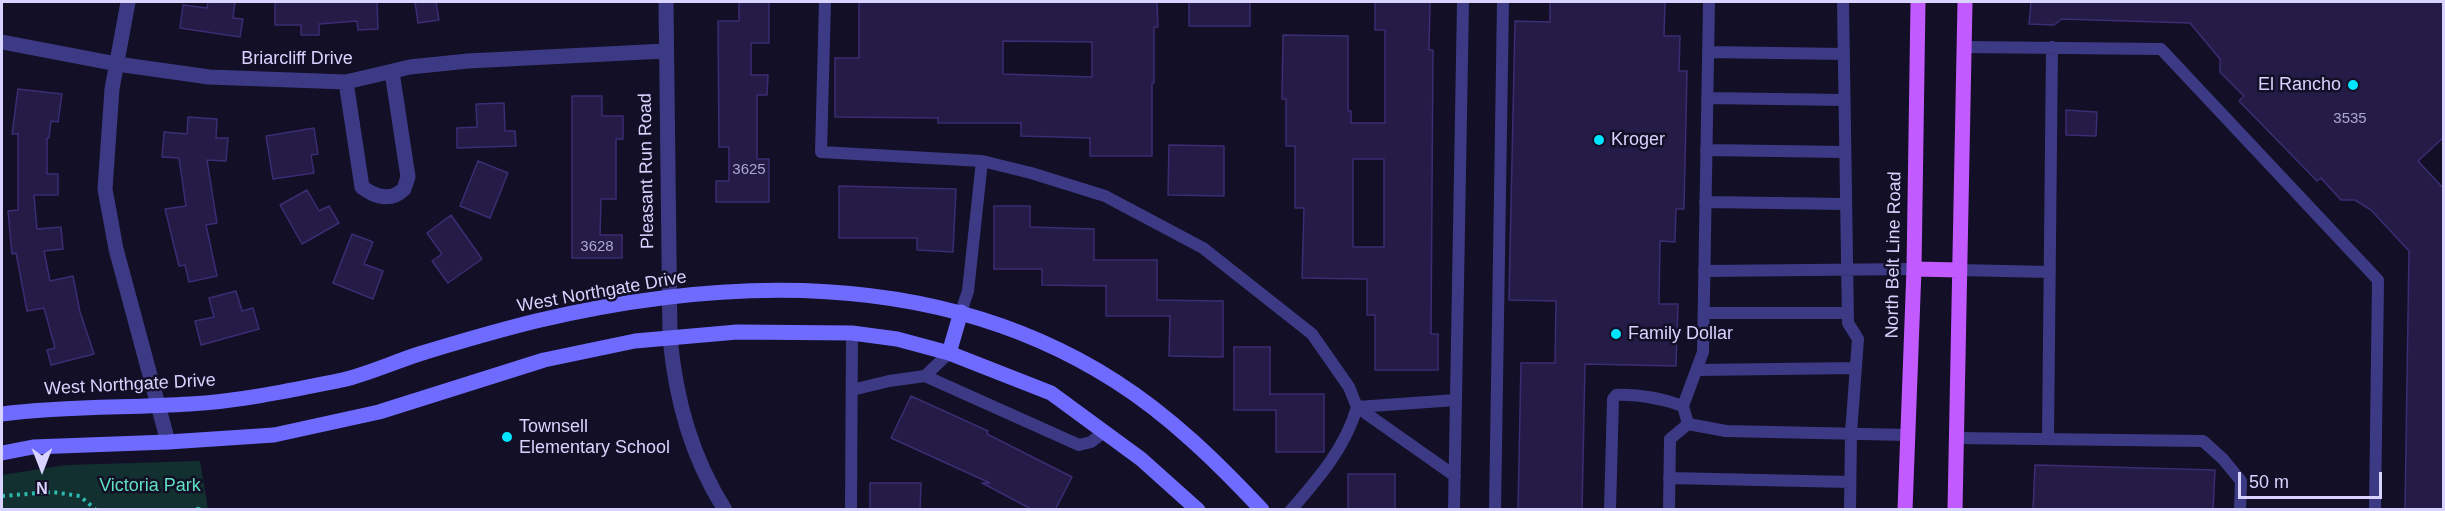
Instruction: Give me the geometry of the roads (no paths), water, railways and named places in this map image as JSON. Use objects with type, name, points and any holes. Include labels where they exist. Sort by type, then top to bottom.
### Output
[{"type":"main road","name":"North Belt Line Road","points":[[1905,510],[1914,269],[1918,2]]},
{"type":"main road","points":[[1954,510],[1965,2]]},
{"type":"main road","points":[[1914,269],[1959,270]]},
{"type":"main road","name":"West Northgate Drive","points":[[2,414],[69,407],[160,405],[272,394],[347,379],[482,334],[540,320],[668,298],[778,291],[854,292],[917,301],[961,312],[1061,351],[1116,382],[1184,431],[1262,510]]},
{"type":"main road","points":[[948,353],[961,312]]},
{"type":"main road","points":[[2,453],[33,447],[274,435],[380,412],[574,353],[669,338],[769,331],[852,333],[897,339],[948,353],[1051,393],[1104,432],[1198,510]]},
{"type":"street","points":[[128,2],[106,150],[105,189],[109,219],[168,442]]},
{"type":"street","name":"Pleasant Run Road","points":[[666,2],[669,338],[674,379],[693,451],[725,510]]},
{"type":"street","name":"Briarcliff Drive","points":[[2,42],[117,64],[209,77],[346,82],[392,72],[468,61],[666,51]]},
{"type":"street","points":[[346,82],[362,187],[372,194],[390,197],[404,189],[408,177],[392,72]]},
{"type":"lane","points":[[825,2],[821,152],[982,161],[1032,172],[1105,196],[1203,248],[1312,334],[1349,387],[1357,407],[1455,476]]},
{"type":"lane","points":[[1454,510],[1462,2]]},
{"type":"lane","points":[[1495,510],[1503,2]]},
{"type":"lane","points":[[1688,424],[1683,406],[1703,352],[1709,2]]},
{"type":"lane","points":[[1843,2],[1847,314],[1848,323],[1858,339],[1851,433],[1850,510]]},
{"type":"lane","points":[[1964,46],[2161,49],[2378,280],[2375,510]]},
{"type":"lane","points":[[2048,437],[2052,48]]},
{"type":"lane","points":[[1708,52],[1844,54]]},
{"type":"lane","points":[[1707,98],[1844,100]]},
{"type":"lane","points":[[1706,150],[1845,152]]},
{"type":"lane","points":[[961,312],[968,291],[982,161]]},
{"type":"lane","points":[[1706,202],[1845,204]]},
{"type":"lane","points":[[1704,271],[1914,269]]},
{"type":"lane","points":[[1959,270],[2050,272]]},
{"type":"lane","points":[[1704,314],[1847,314]]},
{"type":"lane","points":[[851,510],[852,333]]},
{"type":"lane","points":[[925,376],[948,353]]},
{"type":"lane","points":[[1697,370],[1856,369]]},
{"type":"lane","points":[[852,390],[925,376],[1079,446],[1091,442],[1104,432]]},
{"type":"lane","points":[[1610,510],[1613,399],[1616,395],[1651,396],[1683,406]]},
{"type":"lane","points":[[1357,407],[1456,400]]},
{"type":"lane","points":[[1291,510],[1324,472],[1353,423],[1357,407]]},
{"type":"lane","points":[[1688,424],[1726,430],[1908,435]]},
{"type":"lane","points":[[1669,510],[1670,440],[1688,424]]},
{"type":"lane","points":[[1956,438],[2048,437],[2203,441],[2223,459],[2241,482],[2240,510]]},
{"type":"lane","points":[[1669,478],[1850,482]]},
{"type":"place","name":"El Rancho","points":[[2353,85]]},
{"type":"place","name":"Kroger","points":[[1599,140]]},
{"type":"place","name":"Family Dollar","points":[[1616,334]]},
{"type":"place","name":"Townsell Elementary School","points":[[507,437]]},
{"type":"park label","name":"Victoria Park","points":[[150,486]]}]
